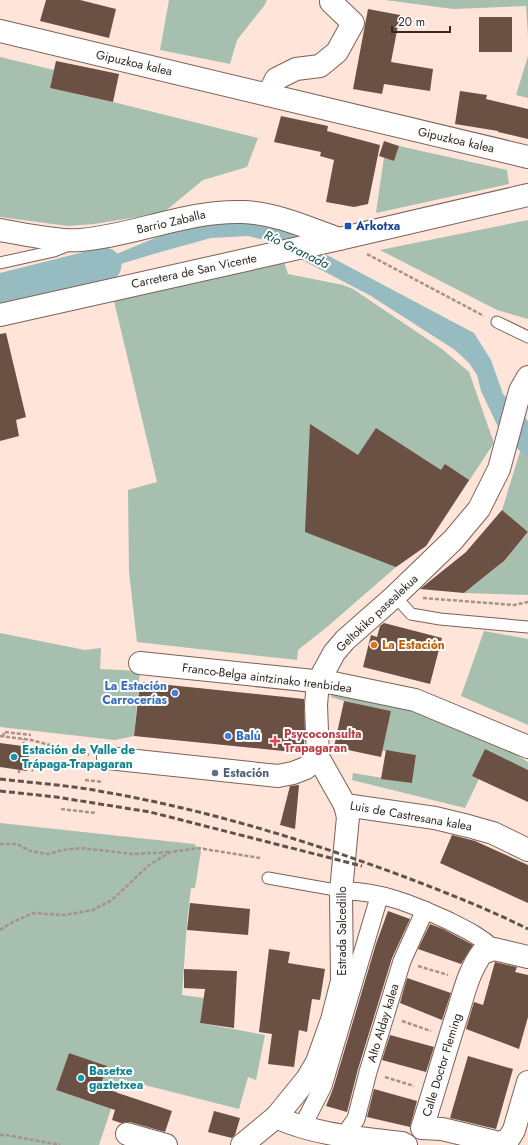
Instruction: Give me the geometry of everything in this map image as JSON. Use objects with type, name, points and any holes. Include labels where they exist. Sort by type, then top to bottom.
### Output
[{"type":"street","points":[[268,95],[276,79],[296,69],[320,66],[337,52],[353,23],[331,2]]},
{"type":"street","name":"Gipuzkoa kalea","points":[[0,31],[528,157]]},
{"type":"street","name":"Carretera de San Vicente","points":[[0,315],[528,195]]},
{"type":"street","name":"Barrio Zaballa","points":[[0,230],[54,239],[80,240],[108,236],[203,214],[243,212],[273,216],[339,239]]},
{"type":"street","name":"Geltokiko pasealekua","points":[[321,752],[316,704],[318,682],[334,653],[345,640],[395,596],[453,540],[479,509],[499,469],[525,385]]},
{"type":"street","name":"Franco-Belga aintzinako trenbidea","points":[[140,663],[333,683],[415,700],[528,748]]},
{"type":"street","points":[[108,758],[278,776],[293,773],[306,768],[321,752]]},
{"type":"street","name":"Luis de Castresana kalea","points":[[321,752],[345,805],[435,818],[468,826],[493,833],[528,850]]},
{"type":"street","name":"Estrada Salcedillo","points":[[242,1145],[276,1117],[307,1079],[317,1062],[332,1020],[342,981],[341,891],[348,817],[345,805]]},
{"type":"street","points":[[341,891],[352,891],[386,896],[425,910],[482,938],[494,949],[528,958]]},
{"type":"street","name":"Estrada Salcedillo","points":[[302,1127],[323,1086],[377,904]]},
{"type":"street","name":"Alto Alday kalea","points":[[344,1136],[356,1119],[368,1072],[402,961],[425,910]]},
{"type":"street","name":"Calle Doctor Fleming","points":[[494,949],[482,953],[476,961],[467,982],[422,1128],[442,1129],[499,1143],[508,1140],[521,1132],[528,1082]]},
{"type":"street","points":[[276,1117],[302,1127],[344,1136],[404,1144],[422,1128]]},
{"type":"street","points":[[127,1134],[166,1145]]},
{"type":"lane","points":[[0,263],[54,251],[80,240]]},
{"type":"lane","points":[[497,322],[528,337]]},
{"type":"lane","points":[[395,596],[411,614],[440,619],[528,627]]},
{"type":"lane","points":[[268,878],[341,891]]},
{"type":"path","points":[[367,254],[497,322]]},
{"type":"path","points":[[395,596],[514,605],[528,602]]},
{"type":"path","points":[[31,735],[4,732],[2,737],[24,739],[108,758]]},
{"type":"path","points":[[23,746],[24,739]]},
{"type":"path","points":[[85,780],[103,782]]},
{"type":"path","points":[[61,809],[96,813]]},
{"type":"path","points":[[0,844],[17,844],[30,851],[48,854],[63,850],[81,848],[133,854],[172,852],[198,848],[260,858]]},
{"type":"path","points":[[0,930],[33,913],[64,915],[93,910],[112,900],[149,865],[172,852]]},
{"type":"path","points":[[402,961],[467,982]]},
{"type":"path","points":[[386,1015],[449,1037]]},
{"type":"path","points":[[368,1072],[434,1093]]},
{"type":"path","points":[[0,1135],[60,1145]]},
{"type":"green space","points":[[169,0],[267,0],[237,40],[230,64],[160,50]]},
{"type":"green space","points":[[385,0],[528,0],[528,37],[526,6],[453,9]]},
{"type":"green space","points":[[528,56],[528,98],[516,95]]},
{"type":"green space","points":[[0,57],[54,70],[50,88],[258,138],[247,167],[203,180],[163,213],[94,224],[68,226],[0,217]]},
{"type":"green space","points":[[399,146],[507,170],[509,184],[376,213],[384,157],[394,161]]},
{"type":"green space","points":[[528,220],[528,319],[497,310],[380,250]]},
{"type":"green space","points":[[284,262],[288,274],[343,285],[353,289],[442,349],[469,372],[494,443],[426,546],[396,567],[298,650],[297,660],[137,642],[129,572],[128,490],[157,482],[114,301]]},
{"type":"green space","points":[[528,426],[528,532],[502,510]]},
{"type":"green space","points":[[528,533],[528,595],[464,593],[502,563]]},
{"type":"green space","points":[[484,631],[528,639],[528,725],[461,696]]},
{"type":"green space","points":[[0,633],[85,650],[101,648],[100,669],[140,671],[134,736],[115,740],[0,727]]},
{"type":"green space","points":[[332,691],[413,706],[486,736],[528,762],[528,770],[485,750],[472,776],[479,779],[465,808],[352,780],[353,773],[412,783],[416,755],[382,751],[391,711],[331,697]]},
{"type":"green space","points":[[0,823],[194,844],[201,851],[195,888],[191,888],[182,995],[204,998],[200,1023],[265,1035],[256,1080],[248,1077],[239,1109],[121,1079],[99,1145],[0,1145]],"holes":[[[69,1053],[107,1066],[94,1103],[56,1090]]]},
{"type":"water","points":[[220,219],[267,219],[325,254],[474,333],[491,360],[503,394],[528,421],[528,459],[500,431],[481,391],[477,375],[469,363],[455,350],[371,296],[264,240],[248,236],[211,238],[84,275],[47,278],[114,255],[160,236]]},
{"type":"building","points":[[46,0],[80,0],[116,9],[109,38],[40,21]]},
{"type":"building","points":[[368,9],[400,15],[391,62],[433,69],[430,91],[384,84],[382,94],[353,89]]},
{"type":"building","points":[[479,17],[512,17],[512,52],[479,52]]},
{"type":"building","points":[[56,61],[119,74],[113,102],[50,88]]},
{"type":"building","points":[[460,91],[487,95],[486,99],[528,109],[528,139],[498,131],[455,124]]},
{"type":"building","points":[[281,116],[328,126],[327,131],[380,145],[368,204],[354,207],[326,202],[334,160],[320,156],[321,152],[274,142]]},
{"type":"building","points":[[384,141],[399,146],[394,161],[379,156]]},
{"type":"building","points":[[6,333],[26,417],[16,420],[19,436],[0,441],[0,334]]},
{"type":"building","points":[[310,424],[358,455],[376,428],[441,470],[445,464],[469,480],[426,546],[396,567],[305,532]]},
{"type":"building","points":[[502,510],[528,532],[504,561],[464,593],[420,589],[466,552]]},
{"type":"building","points":[[384,623],[442,638],[430,684],[363,667],[371,635],[377,637],[380,626]]},
{"type":"building","points":[[140,682],[304,699],[305,734],[303,753],[134,736]]},
{"type":"building","points":[[344,701],[391,711],[381,757],[334,747]]},
{"type":"building","name":"Estación de Valle de Trápaga-Trapagaran","points":[[0,743],[30,747],[27,771],[0,767]]},
{"type":"building","points":[[485,749],[528,770],[528,802],[472,776]]},
{"type":"building","points":[[386,750],[416,755],[412,783],[381,779]]},
{"type":"building","points":[[299,785],[295,829],[280,825],[290,786]]},
{"type":"building","points":[[452,835],[475,841],[528,865],[528,903],[440,863]]},
{"type":"building","points":[[190,903],[250,909],[248,935],[187,930]]},
{"type":"building","points":[[388,911],[410,919],[392,958],[358,1069],[347,1112],[326,1106],[333,1089],[376,944]]},
{"type":"building","points":[[430,924],[443,929],[473,945],[461,964],[418,949]]},
{"type":"building","points":[[269,949],[290,952],[288,963],[325,969],[320,1000],[312,999],[307,1032],[299,1030],[294,1067],[268,1064],[272,1034],[259,1032]]},
{"type":"building","points":[[495,962],[517,967],[515,972],[528,975],[528,1017],[519,1049],[466,1029],[474,1002],[483,1005]]},
{"type":"building","points":[[184,969],[237,971],[234,1028],[200,1023],[205,989],[184,988]]},
{"type":"building","points":[[407,978],[451,993],[442,1020],[400,1003]]},
{"type":"building","points":[[390,1035],[434,1047],[426,1072],[382,1060]]},
{"type":"building","points":[[69,1053],[107,1066],[100,1087],[172,1111],[165,1132],[130,1122],[121,1123],[112,1120],[115,1110],[56,1090]]},
{"type":"building","points":[[468,1056],[513,1069],[496,1129],[450,1118]]},
{"type":"building","points":[[374,1089],[417,1101],[410,1127],[367,1117]]},
{"type":"building","points":[[214,1111],[240,1118],[235,1135],[232,1138],[208,1132]]},
{"type":"waterway","name":"Río Granada","points":[[0,291],[104,265]]},
{"type":"railway","points":[[0,779],[99,791],[138,798],[216,816],[292,838],[368,863],[452,895],[528,929]]},
{"type":"railway","points":[[0,791],[56,797],[150,812],[362,866]]},
{"type":"place","name":"Arkotxa","points":[[348,226]]},
{"type":"place","name":"La Estación","points":[[374,645]]},
{"type":"place","name":"La Estación Carrocerías","points":[[175,693]]},
{"type":"place","name":"Balú","points":[[228,736]]},
{"type":"place","name":"Psycoconsulta Trapagaran","points":[[275,741]]},
{"type":"place","name":"Estación de Valle de Trápaga-Trapagaran","points":[[14,757]]},
{"type":"place","name":"Estación","points":[[215,773]]},
{"type":"place","name":"Basetxe gaztetxea","points":[[81,1078]]}]
